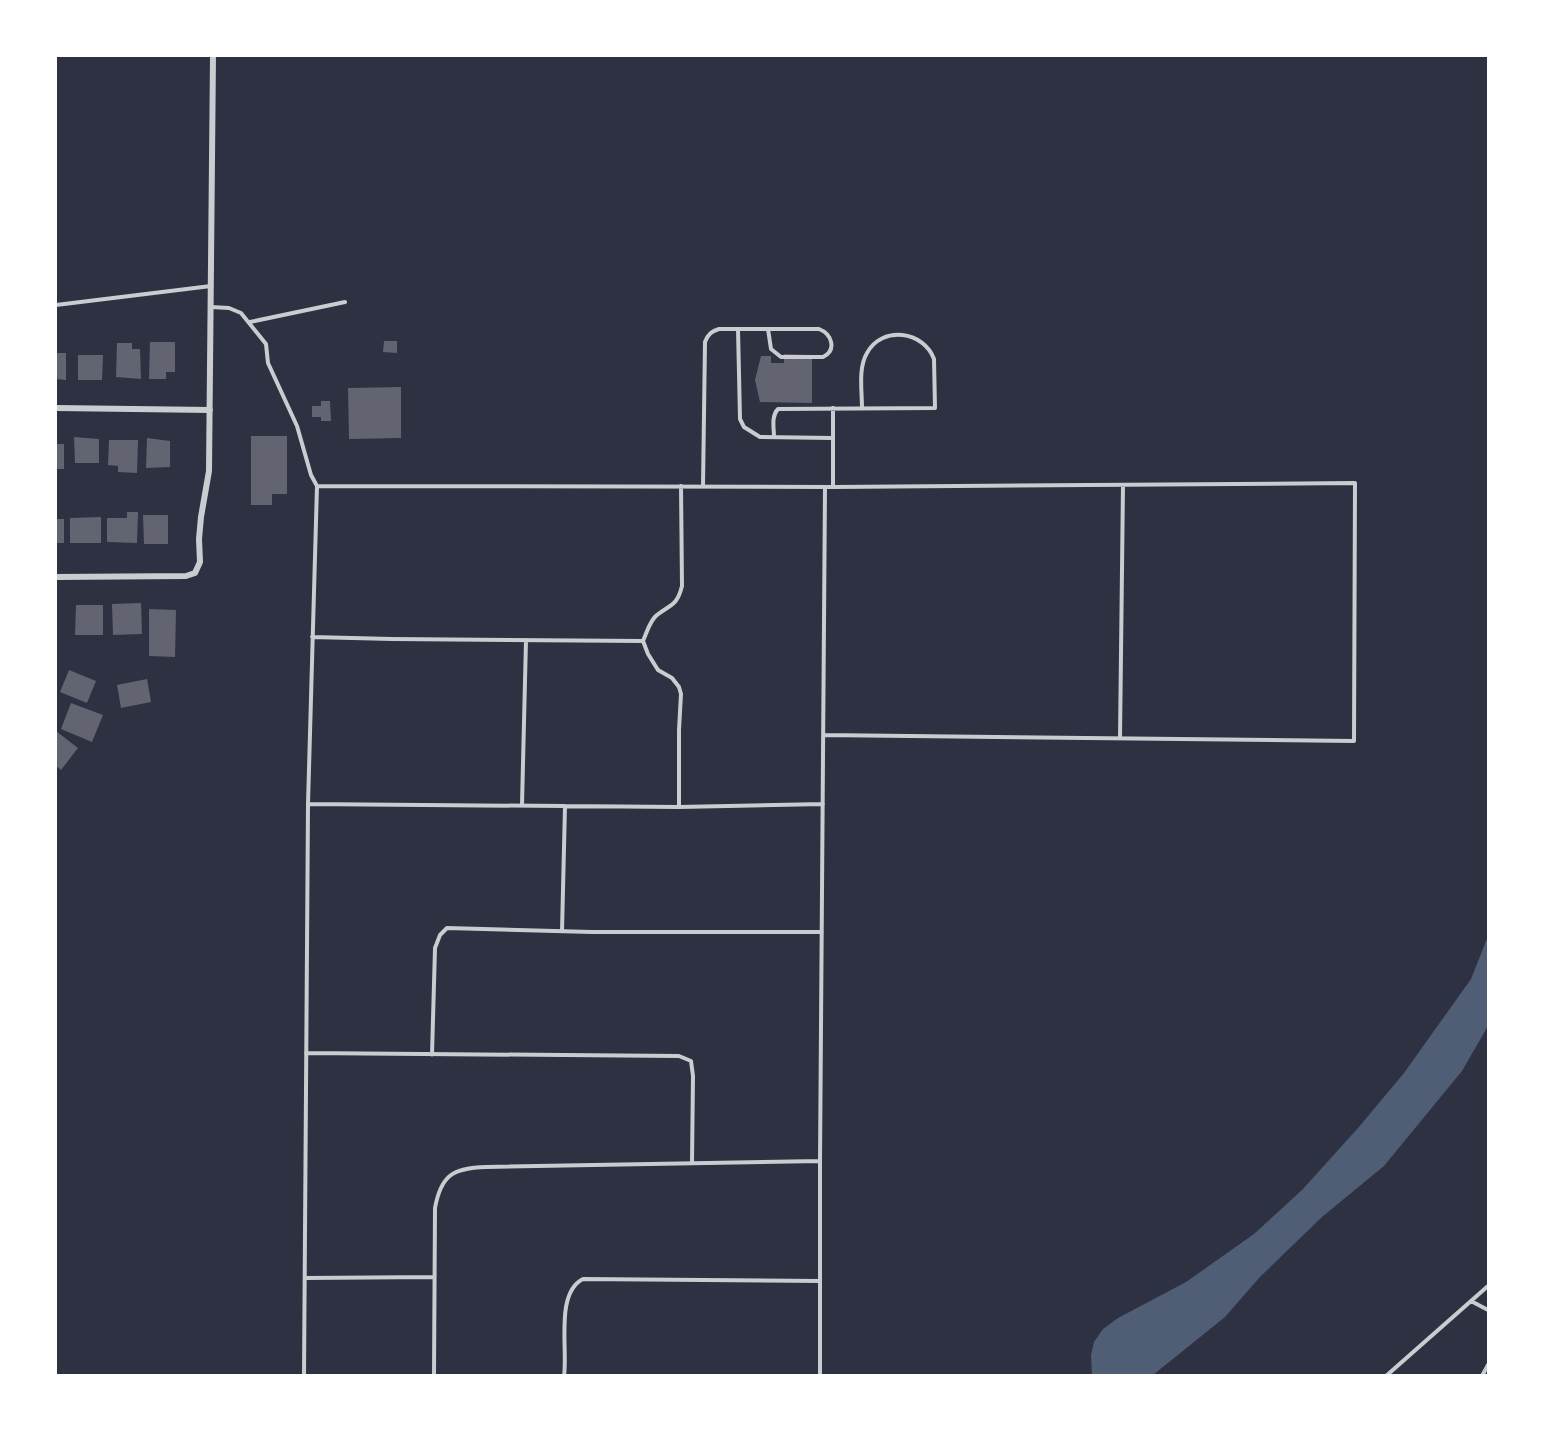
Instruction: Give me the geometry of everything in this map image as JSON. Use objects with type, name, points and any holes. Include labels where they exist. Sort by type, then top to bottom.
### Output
[{"type":"street","points":[[56,577],[186,576],[195,573],[200,562],[199,539],[208,471],[210,410],[213,56]]},
{"type":"street","points":[[56,408],[210,410]]},
{"type":"lane","points":[[56,305],[211,286]]},
{"type":"lane","points":[[250,322],[345,302]]},
{"type":"lane","points":[[211,307],[229,308],[241,313],[266,344],[268,363],[297,426],[311,476],[317,486],[308,804],[304,1376]]},
{"type":"lane","points":[[703,486],[705,342],[712,331],[719,329],[768,329],[819,329],[829,336],[831,349],[829,354],[823,357],[781,357],[771,349],[768,329]]},
{"type":"lane","points":[[738,329],[740,420],[744,427],[760,437],[832,438]]},
{"type":"lane","points":[[774,437],[773,418],[774,412],[778,409],[935,408],[934,359],[932,353],[922,342],[915,338],[897,335],[884,338],[872,346],[863,361],[862,408]]},
{"type":"lane","points":[[833,408],[833,487]]},
{"type":"lane","points":[[317,486],[833,487],[1355,483],[1354,741],[823,735]]},
{"type":"lane","points":[[1120,738],[1123,484]]},
{"type":"lane","points":[[679,807],[681,694],[672,678],[658,669],[648,654],[643,640],[655,616],[674,604],[682,586],[681,486]]},
{"type":"lane","points":[[820,1376],[825,487]]},
{"type":"lane","points":[[312,637],[643,640]]},
{"type":"lane","points":[[522,806],[526,640]]},
{"type":"lane","points":[[308,804],[679,807],[823,804]]},
{"type":"lane","points":[[562,931],[565,806]]},
{"type":"lane","points":[[432,1054],[435,948],[440,935],[447,928],[822,932]]},
{"type":"lane","points":[[306,1053],[679,1056],[691,1061],[693,1076],[692,1163]]},
{"type":"lane","points":[[434,1376],[435,1208],[437,1196],[445,1179],[460,1169],[820,1161]]},
{"type":"lane","points":[[305,1278],[434,1276]]},
{"type":"lane","points":[[564,1376],[567,1300],[573,1286],[583,1279],[820,1281]]},
{"type":"lane","points":[[1386,1376],[1488,1286]]},
{"type":"lane","points":[[1471,1301],[1488,1310]]},
{"type":"lane","points":[[1482,1376],[1488,1365]]},
{"type":"water","points":[[1488,936],[1488,1026],[1462,1071],[1384,1166],[1322,1217],[1260,1277],[1225,1317],[1153,1375],[1092,1375],[1091,1355],[1094,1342],[1103,1329],[1118,1318],[1186,1282],[1254,1234],[1302,1190],[1358,1128],[1404,1073],[1471,979]]},
{"type":"building","points":[[384,341],[397,341],[397,353],[383,352]]},
{"type":"building","points":[[150,342],[175,342],[175,372],[166,372],[166,379],[149,379]]},
{"type":"building","points":[[117,343],[132,343],[132,349],[140,349],[141,379],[116,377]]},
{"type":"building","points":[[56,353],[66,353],[66,380],[56,379]]},
{"type":"building","points":[[784,354],[812,355],[812,403],[760,402],[755,380],[761,356],[771,356],[771,363],[784,363]]},
{"type":"building","points":[[78,355],[103,355],[102,380],[78,380]]},
{"type":"building","points":[[401,387],[401,438],[349,439],[348,388]]},
{"type":"building","points":[[321,401],[330,401],[331,421],[321,421],[321,417],[312,417],[312,406],[321,406]]},
{"type":"building","points":[[251,436],[287,436],[287,494],[272,494],[272,505],[251,505]]},
{"type":"building","points":[[74,437],[99,439],[99,463],[75,463]]},
{"type":"building","points":[[147,438],[170,441],[170,467],[146,468]]},
{"type":"building","points":[[109,440],[138,440],[137,473],[118,472],[118,466],[108,465]]},
{"type":"building","points":[[56,444],[64,444],[64,469],[56,469]]},
{"type":"building","points":[[127,512],[138,512],[137,543],[107,542],[107,518],[127,518]]},
{"type":"building","points":[[143,515],[168,515],[168,544],[144,544]]},
{"type":"building","points":[[101,517],[101,543],[70,543],[70,518]]},
{"type":"building","points":[[56,519],[64,519],[64,543],[56,543]]},
{"type":"building","points":[[141,603],[142,634],[113,635],[112,604]]},
{"type":"building","points":[[76,605],[103,605],[103,635],[75,635]]},
{"type":"building","points":[[149,609],[176,610],[175,657],[149,656]]},
{"type":"building","points":[[69,670],[96,681],[87,703],[60,692]]},
{"type":"building","points":[[147,679],[151,702],[121,708],[117,685]]},
{"type":"building","points":[[71,703],[103,715],[92,742],[61,729]]},
{"type":"building","points":[[56,731],[78,748],[61,770],[56,766]]}]
